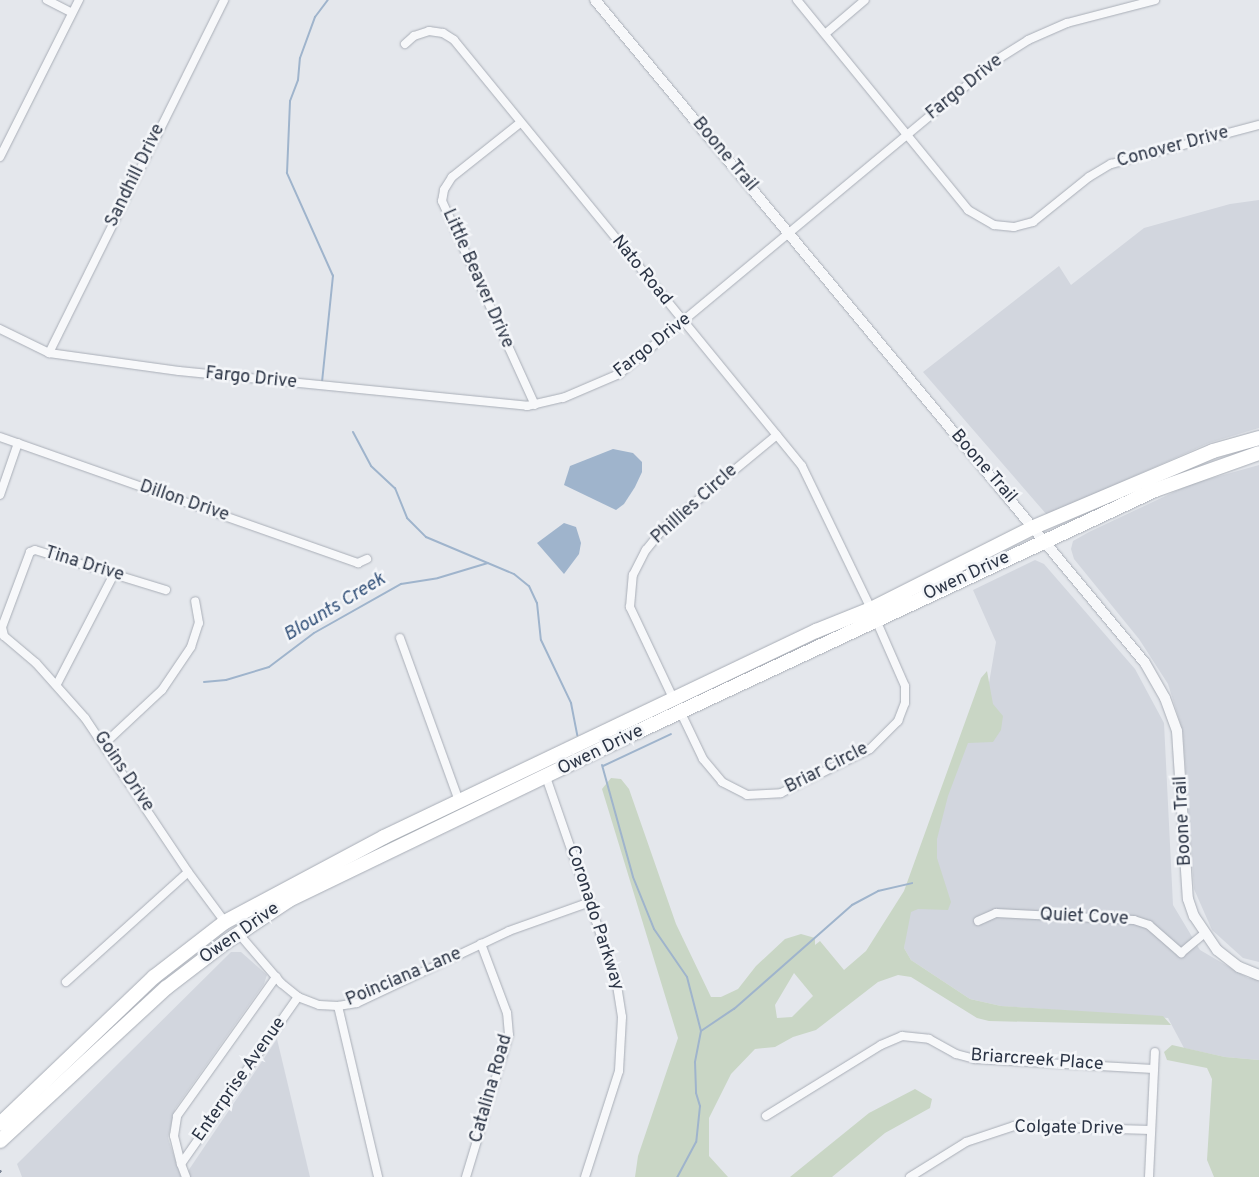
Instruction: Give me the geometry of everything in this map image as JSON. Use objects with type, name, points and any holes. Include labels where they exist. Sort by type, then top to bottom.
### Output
[{"type":"highway","name":"Owen Drive","points":[[6,1124],[168,987],[238,934],[289,900],[680,713],[873,615],[1034,527],[1213,451],[1259,438]]},
{"type":"highway","name":"Owen Drive","points":[[0,1141],[6,1124],[154,977],[225,922],[459,801],[732,670],[873,615],[1181,479],[1259,453]]},
{"type":"highway","points":[[680,713],[686,701],[728,682],[732,670]]},
{"type":"highway","points":[[604,749],[607,741],[670,708],[673,698]]},
{"type":"highway","points":[[238,934],[239,926],[296,890],[300,882]]},
{"type":"highway","points":[[168,987],[174,972],[228,931],[225,922]]},
{"type":"street","points":[[47,0],[72,13]]},
{"type":"street","points":[[0,157],[79,0]]},
{"type":"street","name":"Sandhill Drive","points":[[49,353],[224,0]]},
{"type":"street","name":"Boone Trail","points":[[595,0],[1046,540],[1145,663],[1170,709],[1181,762],[1188,899],[1204,934],[1227,959],[1259,975]]},
{"type":"street","name":"Conover Drive","points":[[797,0],[976,217],[994,225],[1014,227],[1041,217],[1089,177],[1111,164],[1259,125]]},
{"type":"street","points":[[825,34],[865,0]]},
{"type":"street","name":"Fargo Drive","points":[[0,329],[49,353],[179,371],[535,405],[583,392],[619,374],[683,323],[788,233],[998,59],[1028,40],[1067,23],[1155,0]]},
{"type":"street","name":"Nato Road","points":[[405,44],[414,36],[429,31],[449,36],[777,435],[802,466],[873,615]]},
{"type":"street","name":"Little Beaver Drive","points":[[520,123],[452,177],[444,190],[442,201],[535,405]]},
{"type":"street","name":"Phillies Circle","points":[[673,698],[632,612],[628,596],[632,576],[646,550],[664,528],[777,435]]},
{"type":"street","name":"Dillon Drive","points":[[0,436],[358,563],[367,559]]},
{"type":"street","points":[[0,496],[18,443]]},
{"type":"street","name":"Tina Drive","points":[[2,640],[2,627],[30,552],[34,550],[113,576],[166,590]]},
{"type":"street","points":[[57,684],[113,576]]},
{"type":"street","points":[[104,744],[162,690],[191,647],[199,623],[195,601]]},
{"type":"street","name":"Briar Circle","points":[[680,713],[703,759],[722,782],[747,794],[781,793],[870,749],[890,731],[902,712],[906,695],[903,678],[873,615]]},
{"type":"street","points":[[400,638],[459,801]]},
{"type":"street","name":"Goins Drive","points":[[2,640],[57,684],[104,744],[188,872],[225,922]]},
{"type":"street","name":"Coronado Parkway","points":[[546,777],[616,979],[623,1036],[619,1071],[585,1177]]},
{"type":"street","points":[[66,982],[188,872]]},
{"type":"street","name":"Poinciana Lane","points":[[238,934],[276,978],[298,997],[319,1005],[338,1006],[357,1003],[530,922],[590,902]]},
{"type":"street","name":"Quiet Cove","points":[[978,921],[996,913],[1134,920],[1149,925],[1181,953],[1204,934]]},
{"type":"street","name":"Catalina Road","points":[[466,1177],[509,1035],[507,1013],[481,944]]},
{"type":"street","name":"Enterprise Avenue","points":[[186,1177],[174,1136],[177,1116],[276,978]]},
{"type":"street","name":"Enterprise Avenue","points":[[181,1164],[298,997]]},
{"type":"street","points":[[338,1006],[378,1177]]},
{"type":"street","name":"Briarcreek Place","points":[[766,1116],[881,1044],[902,1036],[929,1039],[956,1054],[975,1059],[1154,1069]]},
{"type":"street","points":[[1149,1177],[1155,1052]]},
{"type":"street","name":"Colgate Drive","points":[[910,1177],[966,1142],[1014,1126],[1151,1130]]},
{"type":"shaded area","points":[[1259,200],[1259,428],[1209,443],[1047,515],[923,372],[1059,266],[1071,285],[1144,228],[1230,204]]},
{"type":"shaded area","points":[[1259,465],[1259,962],[1243,958],[1212,930],[1194,889],[1183,732],[1168,684],[1139,639],[1074,559],[1071,549],[1073,541],[1089,532],[1191,484]]},
{"type":"shaded area","points":[[1035,560],[1044,564],[1135,669],[1164,723],[1173,905],[1200,950],[1248,978],[1259,979],[1259,1060],[1225,1057],[1184,1048],[1168,1018],[1001,1006],[970,999],[911,960],[904,948],[908,906],[965,740],[975,740],[989,683],[996,642],[973,590]]},
{"type":"shaded area","points":[[231,952],[241,952],[267,975],[264,984],[175,1109],[168,1138],[181,1177],[22,1177],[17,1164]]},
{"type":"shaded area","points":[[277,1039],[310,1177],[184,1177]]},
{"type":"green space","points":[[987,671],[993,704],[1003,716],[1001,730],[993,742],[968,743],[948,796],[937,839],[937,858],[951,902],[948,910],[918,909],[911,912],[904,948],[911,960],[970,999],[1001,1006],[1163,1016],[1171,1025],[989,1021],[977,1018],[911,977],[898,975],[878,982],[816,1030],[793,1037],[775,1047],[755,1049],[731,1074],[709,1118],[709,1156],[728,1177],[635,1177],[638,1156],[678,1038],[602,789],[611,778],[621,779],[629,789],[676,924],[711,997],[721,997],[738,989],[756,966],[785,939],[801,934],[815,938],[815,945],[820,941],[844,970],[866,951],[904,891],[981,678]],"holes":[[[794,973],[813,996],[792,1017],[777,1018],[775,1005]]]},
{"type":"green space","points":[[576,753],[577,755],[344,867],[342,863]]},
{"type":"green space","points":[[1172,1045],[1225,1057],[1259,1060],[1259,1177],[1214,1177],[1207,1160],[1212,1079],[1207,1068],[1167,1060],[1164,1052]]},
{"type":"green space","points":[[915,1089],[932,1099],[930,1108],[885,1133],[832,1177],[790,1177],[869,1113]]},
{"type":"water","points":[[613,449],[633,453],[642,462],[642,472],[635,487],[624,504],[616,510],[564,485],[570,466]]},
{"type":"water","points":[[564,523],[576,527],[581,543],[579,554],[564,574],[537,543]]},
{"type":"waterway","points":[[322,382],[333,276],[287,173],[290,101],[298,80],[300,58],[315,17],[328,0]]},
{"type":"waterway","name":"Blounts Creek","points":[[353,432],[371,466],[395,488],[407,518],[426,537],[514,574],[529,586],[537,603],[541,640],[571,703],[577,735]]},
{"type":"waterway","name":"Blounts Creek","points":[[204,682],[226,680],[269,667],[314,633],[401,584],[438,578],[488,563]]},
{"type":"waterway","points":[[603,766],[671,734]]},
{"type":"waterway","name":"Blounts Creek","points":[[602,765],[633,877],[654,929],[687,977],[701,1031],[695,1062],[696,1093],[700,1106],[696,1142],[677,1177]]},
{"type":"waterway","points":[[701,1031],[734,1009],[852,905],[878,891],[912,883]]},
{"type":"railway","points":[[0,1170],[3,1177]]}]
